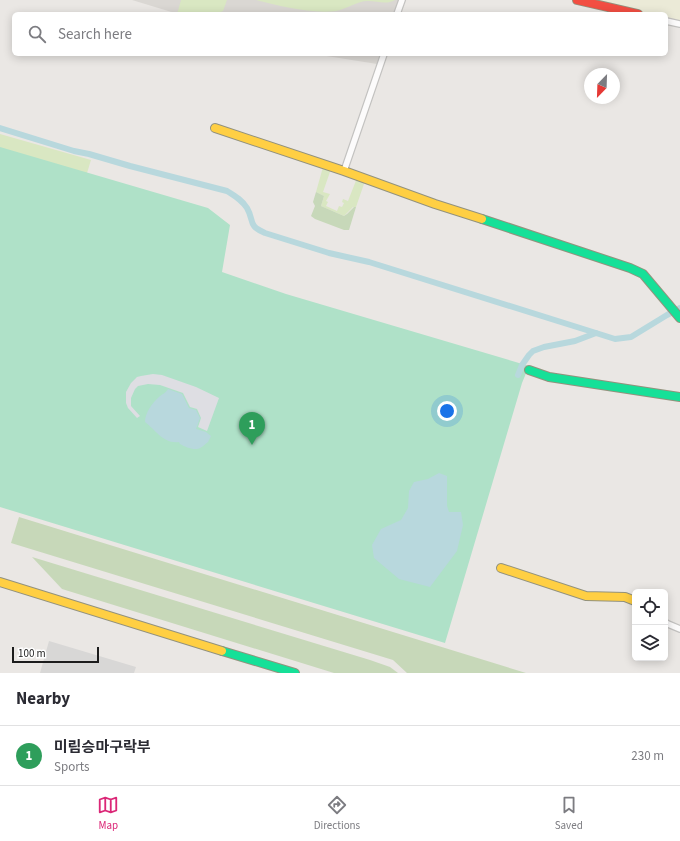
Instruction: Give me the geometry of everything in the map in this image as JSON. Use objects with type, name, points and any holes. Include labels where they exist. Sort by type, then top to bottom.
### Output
[{"type":"street","points":[[398,12],[402,0]]},
{"type":"street","points":[[577,0],[629,12]]},
{"type":"street","points":[[668,21],[680,24]]},
{"type":"street","points":[[344,171],[383,56]]},
{"type":"street","points":[[215,128],[643,274],[679,316]]},
{"type":"street","points":[[529,370],[549,377],[680,397]]},
{"type":"street","points":[[501,568],[586,596],[625,597],[632,600]]},
{"type":"street","points":[[0,582],[295,673]]},
{"type":"street","points":[[668,624],[680,629]]},
{"type":"shaded area","points":[[132,0],[399,0],[395,12],[171,12]]},
{"type":"shaded area","points":[[327,56],[380,56],[377,64]]},
{"type":"shaded area","points":[[153,374],[162,375],[196,387],[219,398],[207,431],[198,427],[201,418],[197,409],[190,407],[183,393],[160,385],[148,384],[138,386],[135,389],[131,398],[131,406],[140,416],[137,418],[128,408],[126,403],[126,392],[131,383],[137,377]]},
{"type":"shaded area","points":[[49,641],[136,667],[134,673],[40,673]]},
{"type":"green space","points":[[181,0],[227,0],[223,11],[221,12],[178,12]]},
{"type":"green space","points":[[256,0],[395,0],[385,3],[364,1],[340,10],[326,12],[296,9]]},
{"type":"green space","points":[[588,0],[680,0],[680,21],[668,18],[668,12],[639,12]]},
{"type":"green space","points":[[0,134],[91,160],[83,186],[0,207]]},
{"type":"green space","points":[[0,147],[208,208],[230,225],[222,272],[286,294],[529,366],[522,383],[445,643],[0,507]]},
{"type":"green space","points":[[323,167],[331,169],[323,192],[330,194],[326,201],[328,202],[326,206],[337,211],[339,206],[342,207],[344,203],[342,202],[343,199],[348,201],[357,178],[365,181],[356,207],[353,207],[344,216],[321,206],[324,196],[316,192]]},
{"type":"green space","points":[[316,192],[324,196],[321,206],[344,216],[356,207],[349,230],[344,230],[311,216],[315,206],[313,202]]},
{"type":"green space","points":[[19,517],[526,673],[407,673],[393,660],[11,543]]},
{"type":"green space","points":[[32,557],[370,660],[390,667],[398,673],[334,673],[62,589]]},
{"type":"water","points":[[168,389],[182,394],[189,408],[196,410],[200,418],[196,429],[206,432],[211,436],[208,442],[198,449],[193,449],[180,444],[179,442],[164,439],[145,422],[146,415],[151,405]]},
{"type":"water","points":[[439,473],[447,476],[447,506],[449,512],[461,512],[463,525],[457,551],[430,587],[399,579],[374,558],[372,545],[381,529],[401,520],[408,508],[409,491],[414,482],[428,479]]},
{"type":"waterway","points":[[0,128],[74,151],[227,191],[243,203],[247,208],[252,223],[256,228],[265,233],[329,253],[369,262],[596,333]]},
{"type":"waterway","points":[[518,375],[522,365],[533,351],[544,347],[575,341],[596,333],[615,339],[631,337],[680,308]]},
{"type":"traffic: fast","points":[[482,219],[630,268],[643,274],[680,318]]},
{"type":"traffic: fast","points":[[529,370],[549,377],[680,397]]},
{"type":"traffic: fast","points":[[222,651],[295,673]]},
{"type":"traffic: slow","points":[[215,128],[482,219]]},
{"type":"traffic: slow","points":[[501,568],[586,596],[625,597],[632,600]]},
{"type":"traffic: slow","points":[[0,582],[222,651]]},
{"type":"traffic: jam","points":[[577,0],[629,12]]},
{"type":"place","name":"미림승마구락부","points":[[252,445]]}]
